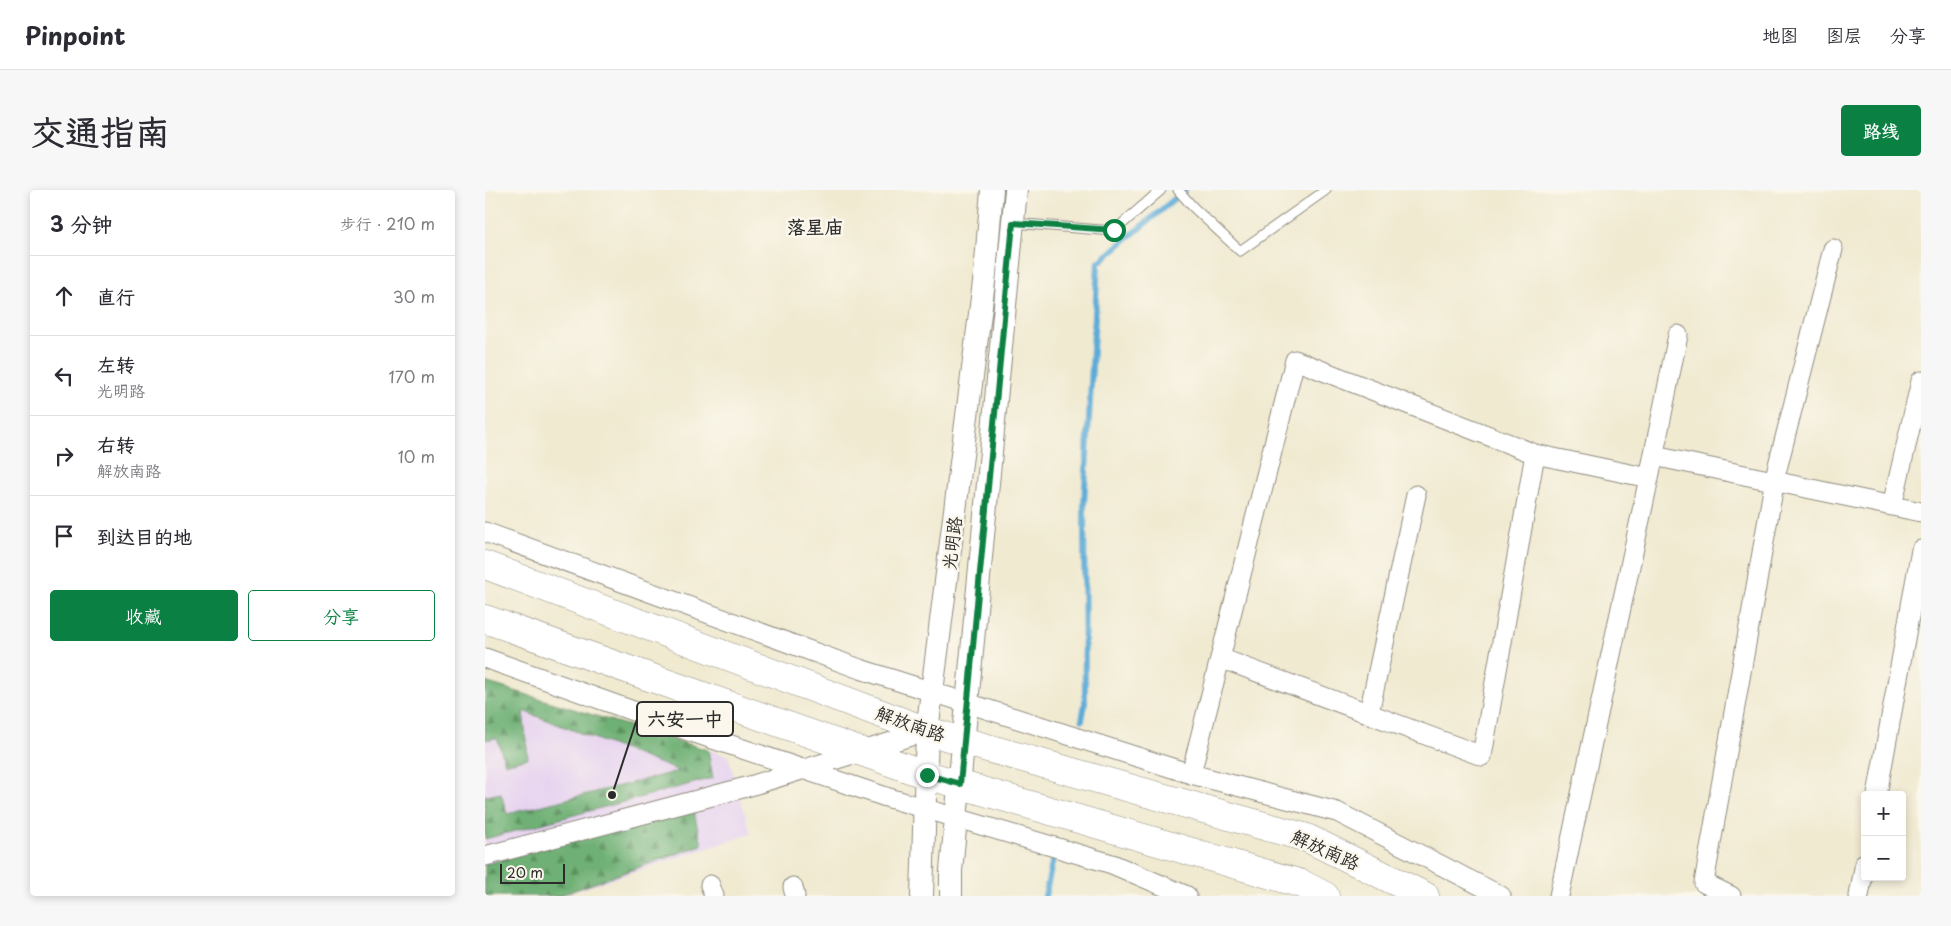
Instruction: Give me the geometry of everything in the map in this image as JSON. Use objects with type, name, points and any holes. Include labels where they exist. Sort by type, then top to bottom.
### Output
[{"type":"main road","name":"解放南路","points":[[485,565],[927,731],[1307,838],[1425,896]]},
{"type":"main road","points":[[485,619],[927,775],[1302,884],[1325,896]]},
{"type":"street","name":"光明路","points":[[922,896],[927,731],[985,274],[992,190]]},
{"type":"street","name":"光明路","points":[[951,896],[951,871],[1015,190]]},
{"type":"street","points":[[1731,896],[1704,883],[1775,482],[1833,249]]},
{"type":"street","points":[[1559,896],[1654,456],[1678,335]]},
{"type":"street","points":[[1191,774],[1295,360],[1535,454],[1649,478]]},
{"type":"street","points":[[1893,506],[1921,381]]},
{"type":"street","points":[[1220,658],[1482,756],[1535,454]]},
{"type":"street","points":[[1654,456],[1921,512]]},
{"type":"street","points":[[1369,713],[1416,495]]},
{"type":"street","points":[[485,532],[860,669],[1191,774],[1337,812],[1501,896]]},
{"type":"street","points":[[1878,791],[1921,550]]},
{"type":"street","points":[[485,658],[680,728],[886,798],[1113,864],[1187,896]]},
{"type":"street","points":[[485,856],[750,786],[927,731]]},
{"type":"street","points":[[1859,896],[1862,881]]},
{"type":"lane","points":[[1013,223],[1114,230],[1161,190]]},
{"type":"lane","points":[[1178,190],[1193,207],[1240,251],[1326,190]]},
{"type":"shaded area","points":[[485,682],[728,756],[751,834],[560,896],[485,896]]},
{"type":"green space","points":[[485,682],[708,750],[713,778],[485,839],[485,794],[486,796],[501,793],[507,814],[679,771],[523,711],[528,758],[505,764],[497,738],[485,740]]},
{"type":"green space","points":[[693,809],[702,845],[558,896],[485,896],[485,864]]},
{"type":"waterway","points":[[1082,720],[1085,704],[1084,504],[1098,263],[1185,190]]},
{"type":"waterway","points":[[1045,896],[1053,859]]},
{"type":"place","name":"六安一中","points":[[612,795]]},
{"type":"district","name":"落星庙","points":[[815,226]]},
{"type":"route","points":[[927,775],[960,784],[1013,223],[1114,230]]}]
